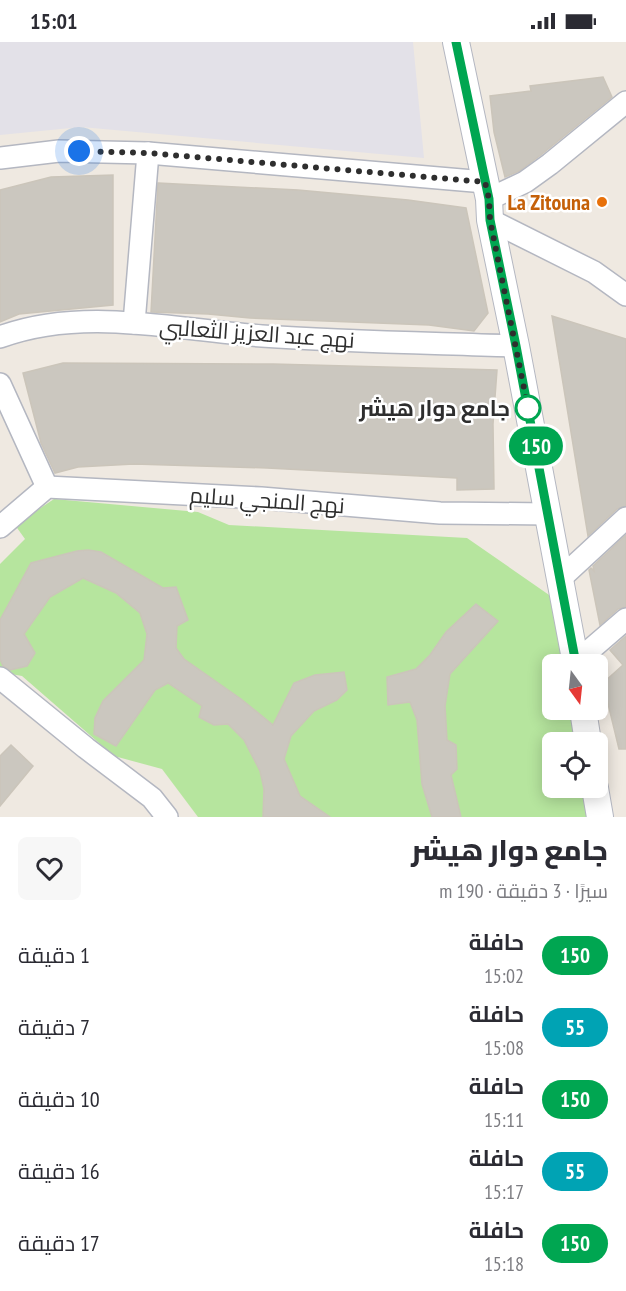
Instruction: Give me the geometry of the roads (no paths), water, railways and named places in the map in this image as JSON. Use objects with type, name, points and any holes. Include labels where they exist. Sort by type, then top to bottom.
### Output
[{"type":"street","points":[[456,42],[574,654]]},
{"type":"street","points":[[488,200],[525,182],[542,170],[626,102]]},
{"type":"street","points":[[0,158],[59,151],[148,153],[488,200],[626,295]]},
{"type":"street","points":[[134,323],[148,153]]},
{"type":"street","name":"نهج عبد العزيز الثعالبي","points":[[0,338],[16,331],[53,323],[92,321],[261,336],[516,346]]},
{"type":"street","points":[[0,384],[47,487],[0,527]]},
{"type":"street","name":"نهج المنجي سليم","points":[[47,487],[261,498],[440,513],[549,514]]},
{"type":"street","points":[[561,578],[626,518]]},
{"type":"street","points":[[586,654],[626,619]]},
{"type":"street","points":[[0,678],[152,798],[167,817]]},
{"type":"street","points":[[597,798],[600,817]]},
{"type":"place","name":"La Zitouna","points":[[602,202]]},
{"type":"place","name":"جامع دوار هيشر","points":[[528,408]]}]
